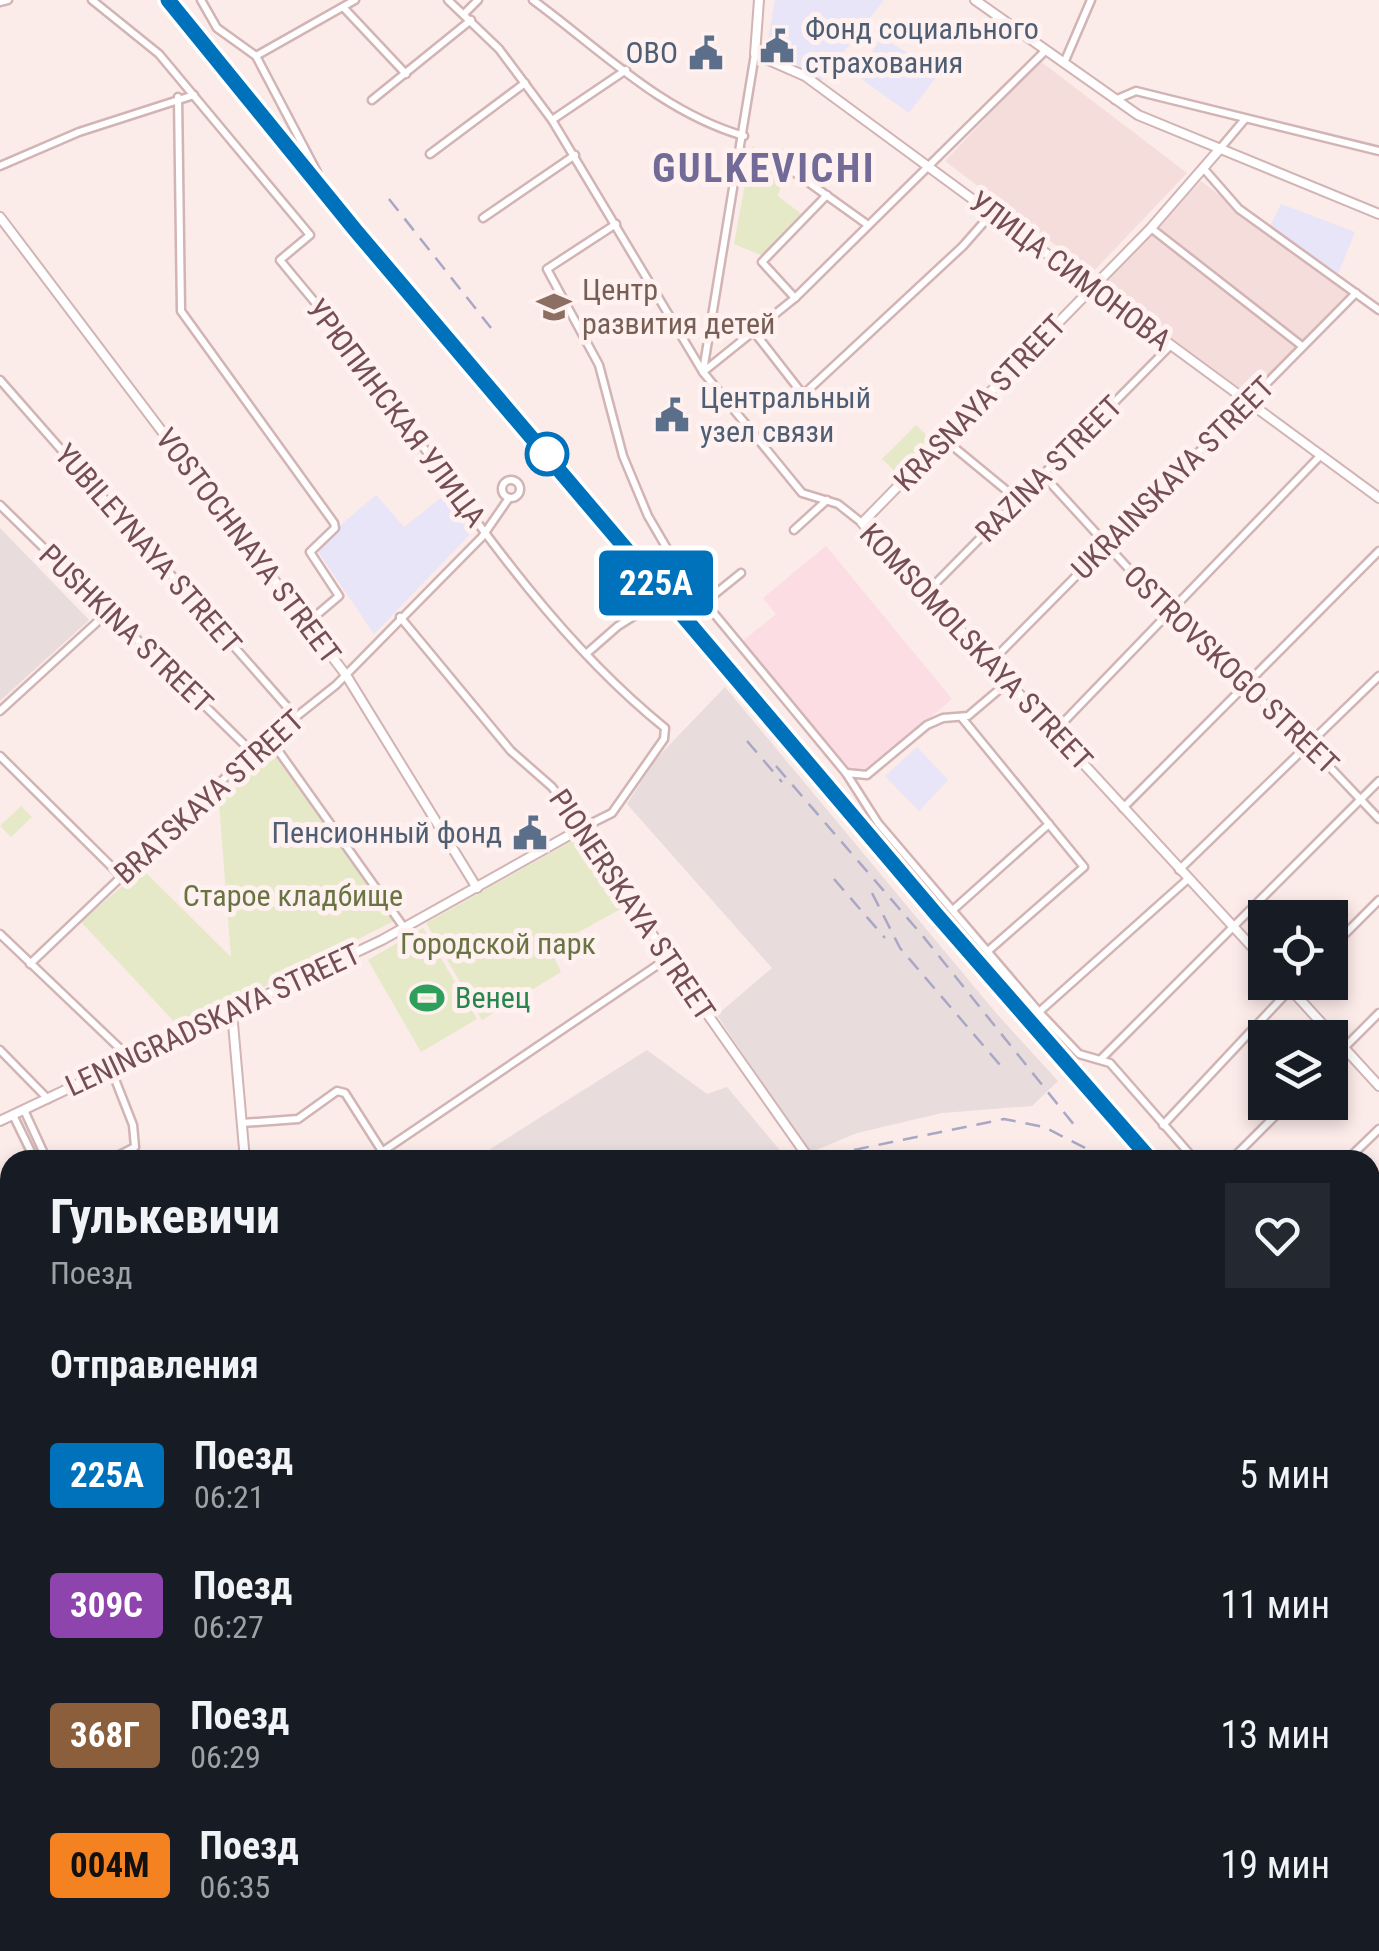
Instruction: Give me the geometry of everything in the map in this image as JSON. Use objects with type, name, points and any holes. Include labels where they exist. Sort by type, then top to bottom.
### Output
[{"type":"street","points":[[0,2],[8,0]]},
{"type":"street","name":"УРЮПИНСКАЯ УЛИЦА","points":[[92,0],[158,54],[310,235],[280,260],[367,368],[486,531],[586,654],[666,731],[612,813],[582,828]]},
{"type":"street","points":[[201,0],[217,28],[256,56],[317,172]]},
{"type":"street","points":[[256,56],[355,0]]},
{"type":"street","name":"KOMSOMOLSKAYA STREET","points":[[448,0],[525,82],[574,155],[702,372],[802,493],[828,499],[862,523],[1248,942]]},
{"type":"street","points":[[372,100],[467,17],[478,0]]},
{"type":"street","points":[[533,0],[649,92],[706,125],[744,136]]},
{"type":"street","points":[[702,372],[744,136],[758,0]]},
{"type":"street","points":[[976,0],[1114,101],[1218,150],[1379,214]]},
{"type":"street","points":[[1063,64],[1091,0]]},
{"type":"street","points":[[343,7],[406,74]]},
{"type":"street","points":[[702,372],[795,298],[1045,51]]},
{"type":"street","name":"УЛИЦА СИМОНОВА","points":[[754,54],[805,76],[1379,498]]},
{"type":"street","points":[[552,120],[626,70]]},
{"type":"street","points":[[430,154],[525,82]]},
{"type":"street","points":[[1114,101],[1136,91],[1379,151]]},
{"type":"street","points":[[0,166],[178,97],[196,95]]},
{"type":"street","points":[[178,97],[181,311],[334,523],[334,528],[310,552],[339,596],[306,624]]},
{"type":"street","points":[[1218,150],[1245,119]]},
{"type":"street","name":"KRASNAYA STREET","points":[[862,523],[1151,228],[1218,150]]},
{"type":"street","points":[[483,218],[574,155]]},
{"type":"street","points":[[1204,169],[1239,209],[1379,310]]},
{"type":"street","points":[[794,172],[868,225]]},
{"type":"street","points":[[795,298],[762,262],[827,195]]},
{"type":"street","points":[[754,333],[776,364],[806,392],[963,246],[992,213]]},
{"type":"street","name":"VOSTOCHNAYA STREET","points":[[0,217],[346,675],[477,888]]},
{"type":"street","points":[[616,224],[547,270],[599,365],[618,442],[648,516],[683,576],[846,773],[878,823],[1039,1012],[1078,1054],[1117,1070],[1185,1150]]},
{"type":"street","points":[[1151,228],[1302,346]]},
{"type":"street","name":"UKRAINSKAYA STREET","points":[[991,662],[1356,294]]},
{"type":"street","name":"RAZINA STREET","points":[[927,592],[1170,346]]},
{"type":"street","name":"YUBILEYNAYA STREET","points":[[0,380],[296,717]]},
{"type":"street","points":[[944,439],[1018,500]]},
{"type":"street","points":[[1054,732],[1321,455]]},
{"type":"street","name":"OSTROVSKOGO STREET","points":[[1044,476],[1170,614],[1308,744],[1379,819]]},
{"type":"street","name":"BRATSKAYA STREET","points":[[30,964],[252,752],[346,675],[486,531],[508,498]]},
{"type":"street","points":[[794,530],[828,499]]},
{"type":"street","name":"PUSHKINA STREET","points":[[0,505],[252,752]]},
{"type":"street","points":[[1123,808],[1379,551]]},
{"type":"street","points":[[705,602],[741,573]]},
{"type":"street","points":[[586,654],[652,604]]},
{"type":"street","points":[[0,712],[107,614]]},
{"type":"street","name":"PIONERSKAYA STREET","points":[[400,617],[511,751],[552,787],[803,1150]]},
{"type":"street","points":[[1179,870],[1379,676]]},
{"type":"street","points":[[846,773],[856,776],[884,763],[927,725],[979,708],[1008,682]]},
{"type":"street","points":[[961,717],[1084,867],[988,951]]},
{"type":"street","points":[[270,739],[405,928]]},
{"type":"street","points":[[0,756],[122,877]]},
{"type":"street","points":[[1100,1060],[1379,781]]},
{"type":"street","points":[[954,909],[1049,824]]},
{"type":"street","name":"LENINGRADSKAYA STREET","points":[[0,1122],[405,928],[582,828]]},
{"type":"street","points":[[1039,1012],[1188,878]]},
{"type":"street","points":[[1348,931],[1379,900]]},
{"type":"street","points":[[0,934],[131,1060]]},
{"type":"street","points":[[385,1150],[668,958]]},
{"type":"street","points":[[1163,1125],[1276,1000]]},
{"type":"street","points":[[1303,1000],[1320,1020]]},
{"type":"street","points":[[232,1012],[245,1150]]},
{"type":"street","points":[[1348,1044],[1379,1013]]},
{"type":"street","points":[[0,1050],[48,1099]]},
{"type":"street","points":[[1348,1052],[1379,1086]]},
{"type":"street","points":[[111,1069],[133,1126],[135,1148],[131,1150]]},
{"type":"street","points":[[242,1123],[298,1119],[337,1091],[345,1093],[381,1150]]},
{"type":"street","points":[[24,1110],[42,1150]]},
{"type":"street","points":[[13,1115],[30,1150]]},
{"type":"street","points":[[1241,1150],[1271,1120]]},
{"type":"street","points":[[1358,1150],[1379,1129]]},
{"type":"shaded area","points":[[775,0],[884,0],[821,81],[766,52]]},
{"type":"shaded area","points":[[882,37],[939,73],[909,113],[856,75]]},
{"type":"shaded area","points":[[1040,61],[1187,173],[1092,273],[945,161]]},
{"type":"shaded area","points":[[1201,181],[1349,293],[1300,342],[1155,229]]},
{"type":"shaded area","points":[[1281,204],[1355,232],[1338,274],[1270,226]]},
{"type":"shaded area","points":[[1153,233],[1298,346],[1249,397],[1102,287]]},
{"type":"shaded area","points":[[450,491],[478,526],[374,634],[315,547],[376,495],[404,527]]},
{"type":"shaded area","points":[[0,528],[89,620],[0,701]]},
{"type":"shaded area","points":[[826,546],[952,699],[867,771],[848,770],[743,641],[776,614],[763,598]]},
{"type":"shaded area","points":[[725,687],[996,1013],[1058,1081],[1032,1106],[942,1113],[857,1133],[807,1150],[717,1015],[772,968],[627,804],[655,760]]},
{"type":"shaded area","points":[[917,747],[948,780],[919,811],[885,776]]},
{"type":"shaded area","points":[[647,1050],[707,1094],[727,1087],[780,1150],[489,1150]]},
{"type":"green space","points":[[752,146],[785,168],[778,196],[804,216],[763,256],[734,244]]},
{"type":"green space","points":[[916,425],[935,444],[902,478],[882,459]]},
{"type":"green space","name":"Старое кладбище","points":[[268,746],[394,921],[181,1029],[81,922],[142,869],[231,957],[218,790],[256,751]]},
{"type":"green space","points":[[21,806],[32,817],[11,837],[0,826]]},
{"type":"green space","name":"Городской парк","points":[[581,836],[626,906],[550,948],[561,972],[482,1020],[426,923]]},
{"type":"green space","name":"Венец","points":[[423,928],[477,1019],[421,1052],[368,960]]},
{"type":"railway","points":[[168,0],[357,231],[936,914],[1142,1150]]},
{"type":"railway","points":[[389,199],[491,328]]},
{"type":"railway","points":[[747,741],[782,782]]},
{"type":"railway","points":[[776,766],[922,935],[1079,1131]]},
{"type":"railway","points":[[834,879],[885,938]]},
{"type":"railway","points":[[872,893],[900,948],[1006,1072]]},
{"type":"railway","points":[[854,1150],[1004,1119],[1044,1127],[1089,1150]]},
{"type":"train","name":"225А","points":[[168,0],[356,231],[936,914],[1142,1150]]},
{"type":"place","name":"Фонд социального страхования","points":[[777,46]]},
{"type":"place","name":"ОВО","points":[[706,53]]},
{"type":"place","name":"Центр развития детей","points":[[554,307]]},
{"type":"place","name":"Центральный узел связи","points":[[672,415]]},
{"type":"place","name":"Пенсионный фонд","points":[[530,833]]},
{"type":"place","name":"Венец","points":[[427,998]]},
{"type":"district","name":"GULKEVICHI","points":[[764,168]]}]
